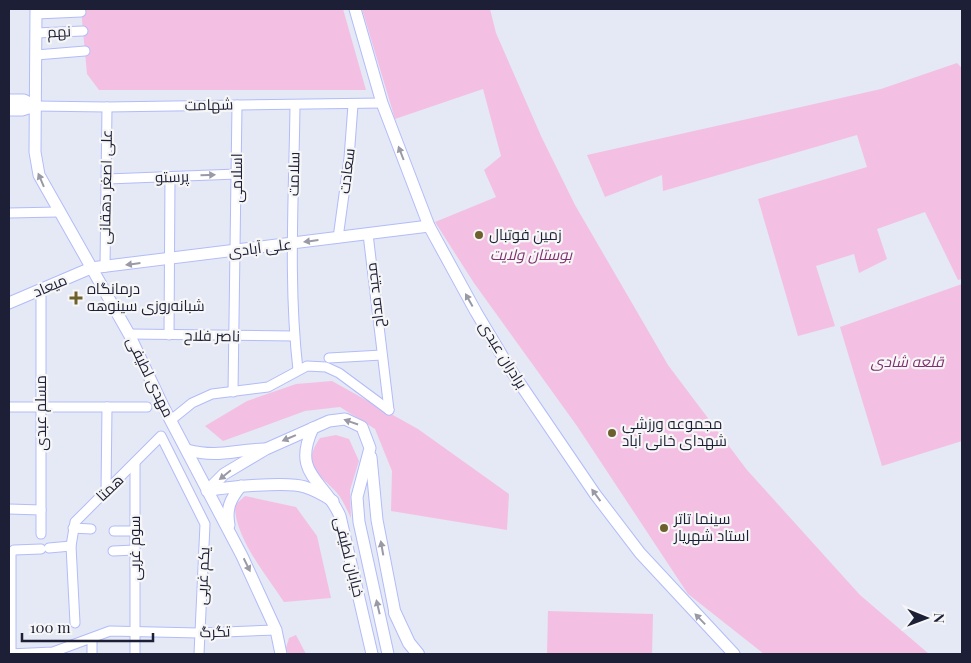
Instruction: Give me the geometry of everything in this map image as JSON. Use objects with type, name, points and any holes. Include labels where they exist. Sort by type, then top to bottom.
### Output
[{"type":"highway","points":[[395,614],[418,654]]},
{"type":"main road","name":"برادران عبدی","points":[[355,9],[382,103],[429,226],[510,369],[595,494],[640,553],[734,654]]},
{"type":"main road","name":"مهدی لطیفی","points":[[36,12],[35,152],[39,176],[129,334],[207,492],[260,592],[276,630],[281,654]]},
{"type":"main road","points":[[9,100],[24,100],[35,106]]},
{"type":"main road","points":[[9,110],[22,110],[35,106]]},
{"type":"main road","name":"علی آبادی","points":[[91,268],[429,226]]},
{"type":"main road","name":"میعاد","points":[[9,303],[41,291],[91,268]]},
{"type":"main road","points":[[207,492],[224,474],[266,448],[329,421],[345,419],[354,421],[366,433],[370,448],[377,520],[395,614]]},
{"type":"main road","name":"خیابان لطیفی","points":[[313,428],[307,440],[305,463],[310,474],[334,501],[346,537],[372,654]]},
{"type":"main road","points":[[187,450],[204,454],[224,455],[248,449],[266,448]]},
{"type":"main road","name":"خیابان لطیفی","points":[[370,448],[359,487],[357,509],[388,654]]},
{"type":"main road","points":[[207,492],[241,486],[297,485],[314,490],[334,501]]},
{"type":"main road","points":[[231,537],[227,512],[232,496],[241,486]]},
{"type":"street","points":[[36,12],[81,12]]},
{"type":"street","name":"نهم","points":[[36,33],[83,31]]},
{"type":"street","points":[[36,55],[85,51]]},
{"type":"street","name":"شهامت","points":[[35,106],[353,105],[382,103]]},
{"type":"street","name":"اسلامی","points":[[233,392],[237,105]]},
{"type":"street","name":"سلامت","points":[[295,105],[294,336],[298,370]]},
{"type":"street","name":"سعادت","points":[[338,238],[349,158],[353,105]]},
{"type":"street","name":"علی اصغر دهقانی","points":[[105,267],[108,107]]},
{"type":"street","name":"پرستو","points":[[106,179],[237,174]]},
{"type":"street","points":[[169,335],[170,177]]},
{"type":"street","points":[[9,214],[58,212]]},
{"type":"street","name":"مجید مداح","points":[[298,370],[307,366],[326,367],[339,373],[389,410],[368,234]]},
{"type":"street","name":"مسلم عبدی","points":[[41,291],[41,534]]},
{"type":"street","name":"ناصر فلاح","points":[[129,334],[294,336]]},
{"type":"street","points":[[329,358],[382,355]]},
{"type":"street","points":[[171,420],[192,403],[212,394],[268,387],[288,378],[298,370]]},
{"type":"street","points":[[9,407],[147,407]]},
{"type":"street","points":[[106,493],[107,407]]},
{"type":"street","name":"همتا","points":[[73,528],[79,517],[106,493],[161,436],[193,498]]},
{"type":"street","name":"سوم غربی","points":[[135,463],[135,654]]},
{"type":"street","points":[[193,498],[207,492]]},
{"type":"street","name":"یکم غربی","points":[[193,498],[204,520],[205,528],[199,654]]},
{"type":"street","points":[[9,509],[41,510]]},
{"type":"street","points":[[75,623],[71,546],[73,528],[91,528]]},
{"type":"street","points":[[114,531],[135,532]]},
{"type":"street","points":[[10,654],[11,553],[14,550],[71,546]]},
{"type":"street","points":[[113,551],[135,550]]},
{"type":"street","name":"تگرگ","points":[[10,654],[46,653],[92,639],[103,632],[200,633],[276,630]]},
{"type":"street","points":[[92,639],[92,654]]},
{"type":"green space","points":[[81,9],[343,9],[366,90],[99,90],[87,74]]},
{"type":"green space","name":"بوستان ولایت","points":[[362,9],[490,9],[496,33],[541,136],[575,205],[668,365],[747,470],[860,595],[929,654],[764,654],[688,594],[577,426],[474,283],[435,222],[496,197],[484,170],[501,156],[483,89],[395,119]]},
{"type":"green space","points":[[957,63],[962,68],[962,279],[958,280],[925,212],[877,229],[887,259],[859,273],[854,254],[816,266],[835,326],[798,336],[758,199],[867,167],[857,135],[663,191],[662,175],[605,197],[587,155],[881,89]]},
{"type":"green space","name":"قلعه شادی","points":[[962,284],[962,441],[882,466],[840,327]]},
{"type":"green space","points":[[332,381],[418,429],[509,494],[507,530],[391,511],[392,471],[375,429],[340,407],[305,411],[223,441],[205,426],[247,401],[296,384]]},
{"type":"green space","points":[[336,435],[349,439],[359,461],[350,490],[351,518],[339,496],[318,474],[312,463],[314,448],[320,438]]},
{"type":"green space","points":[[245,496],[296,507],[317,536],[331,598],[284,602],[253,556],[240,530],[235,505]]},
{"type":"green space","points":[[548,611],[653,614],[652,654],[547,654]]},
{"type":"green space","points":[[296,635],[306,654],[288,654],[286,648],[289,638]]},
{"type":"place","name":"زمین فوتبال","points":[[479,235]]},
{"type":"place","name":"درمانگاه شبانه‌روزی سینوهه","points":[[76,298]]},
{"type":"place","name":"مجموعه ورزشی شهدای خانی آباد","points":[[612,433]]},
{"type":"place","name":"سینما تاتر استاد شهریار","points":[[664,528]]}]
